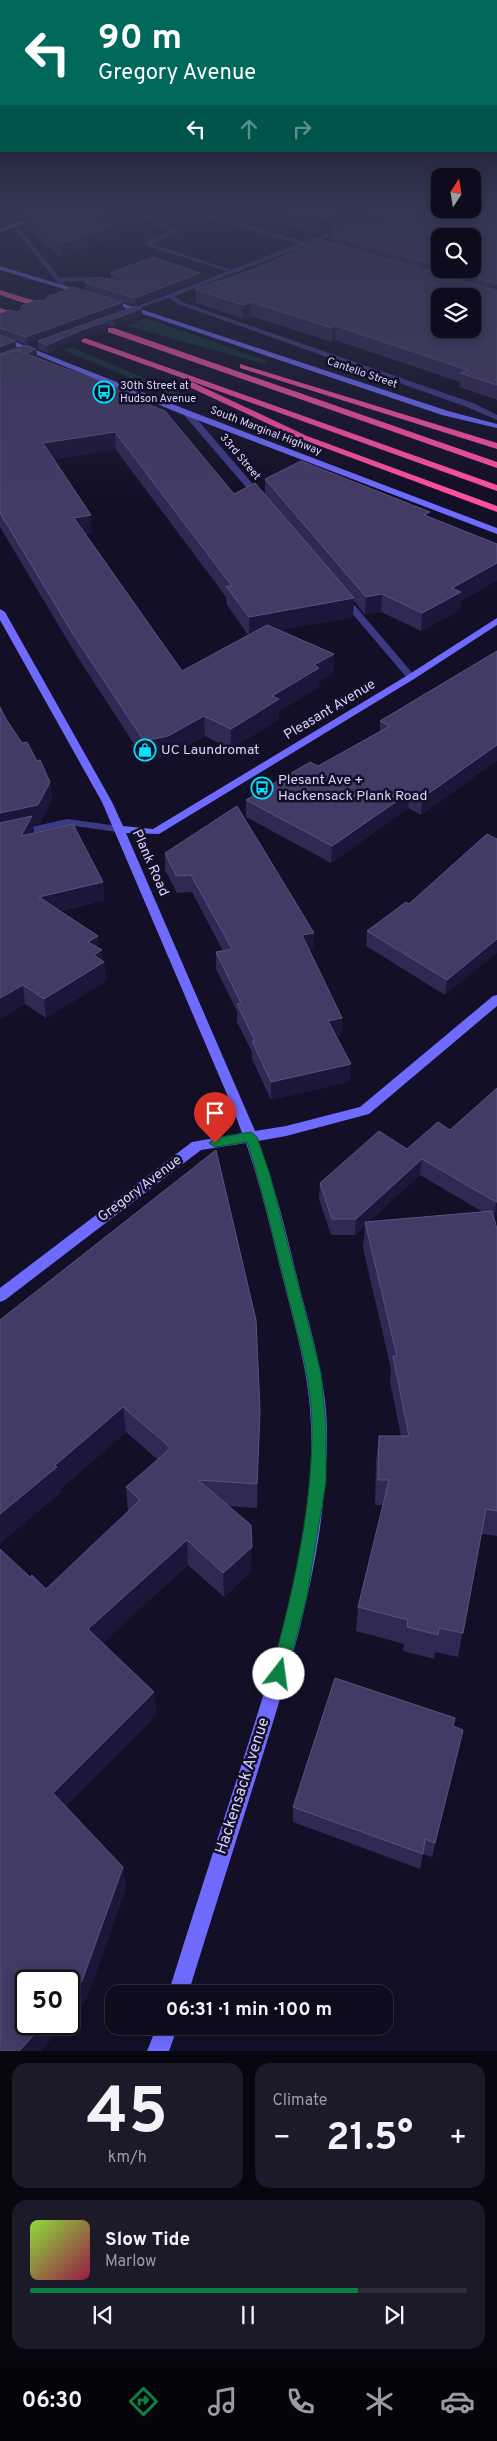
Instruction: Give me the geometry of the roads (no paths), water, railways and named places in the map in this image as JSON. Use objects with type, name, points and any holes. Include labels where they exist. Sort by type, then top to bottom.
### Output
[{"type":"highway","points":[[32,303],[42,306]]},
{"type":"highway","points":[[0,310],[17,316]]},
{"type":"highway","points":[[111,330],[497,465]]},
{"type":"highway","points":[[85,340],[497,488]]},
{"type":"highway","points":[[143,341],[269,373],[497,446]]},
{"type":"highway","points":[[149,362],[235,409],[497,509]]},
{"type":"main road","name":"Cantello Street","points":[[115,303],[445,413],[497,426]]},
{"type":"main road","points":[[122,314],[135,309]]},
{"type":"main road","name":"South Marginal Highway","points":[[0,338],[187,413],[497,531]]},
{"type":"main road","points":[[13,354],[42,344]]},
{"type":"main road","name":"Plank Road","points":[[0,612],[107,802],[192,994],[251,1137]]},
{"type":"main road","name":"Pleasant Avenue","points":[[118,829],[155,832],[411,677],[497,621]]},
{"type":"main road","name":"Gregory Avenue","points":[[0,1296],[197,1146],[286,1132],[364,1111],[497,1000]]},
{"type":"main road","name":"Hackensack Avenue","points":[[181,1985],[279,1674],[303,1576],[318,1482],[319,1426],[314,1373],[264,1175],[251,1137]]},
{"type":"main road","points":[[158,2051],[164,2035]]},
{"type":"street","points":[[135,309],[150,303]]},
{"type":"street","name":"Cantello Street","points":[[183,303],[470,405],[497,418]]},
{"type":"street","name":"33rd Street","points":[[187,413],[267,507]]},
{"type":"street","points":[[335,587],[411,677]]},
{"type":"street","points":[[0,837],[68,822],[118,829]]},
{"type":"place","name":"30th Street at Hudson Avenue","points":[[104,392]]},
{"type":"place","name":"UC Laundromat","points":[[145,750]]},
{"type":"place","name":"Plesant Ave + Hackensack Plank Road","points":[[262,788]]}]
